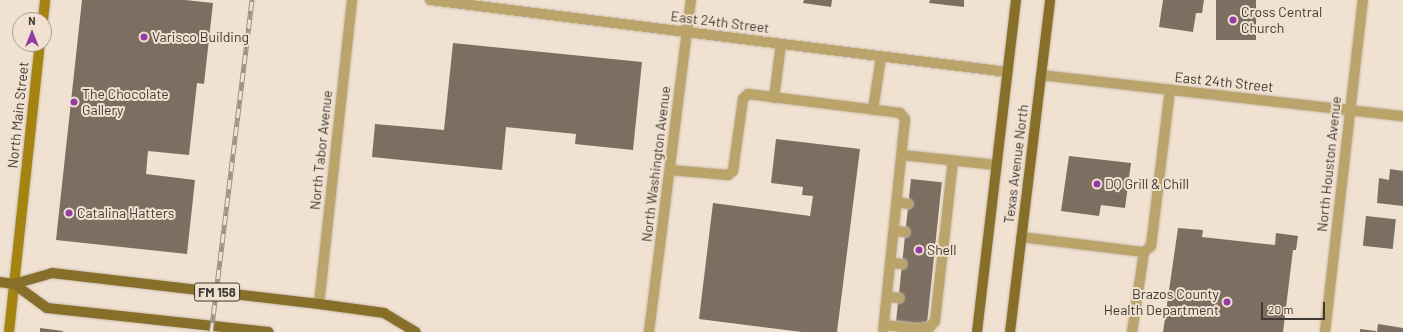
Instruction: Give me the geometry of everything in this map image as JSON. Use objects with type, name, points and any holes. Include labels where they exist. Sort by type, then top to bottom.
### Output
[{"type":"main road","name":"Texas Avenue North","points":[[977,332],[1016,0]]},
{"type":"main road","name":"Texas Avenue North","points":[[1010,332],[1050,0]]},
{"type":"main road","name":"FM 158","points":[[0,282],[14,284],[52,273],[319,304],[384,313],[416,332]]},
{"type":"main road","name":"FM 158","points":[[14,284],[46,308],[269,332]]},
{"type":"street","points":[[44,12],[45,0]]},
{"type":"street","name":"North Tabor Avenue","points":[[319,304],[352,0]]},
{"type":"street","name":"East 24th Street","points":[[430,0],[1007,72]]},
{"type":"street","name":"North Washington Avenue","points":[[649,332],[691,0]]},
{"type":"street","name":"North Houston Avenue","points":[[1325,332],[1362,0]]},
{"type":"street","points":[[774,98],[781,44]]},
{"type":"street","name":"North Main Street","points":[[9,332],[39,52]]},
{"type":"street","points":[[873,110],[881,57]]},
{"type":"street","name":"East 24th Street","points":[[1041,75],[1403,116]]},
{"type":"street","points":[[1132,332],[1144,252],[1151,246],[1170,90]]},
{"type":"street","points":[[670,170],[728,175],[733,171],[743,99],[748,94],[900,114],[905,120],[894,231],[897,264],[888,297],[884,330],[917,329],[930,327],[935,321],[933,301],[940,236],[953,161]]},
{"type":"street","points":[[902,155],[996,165]]},
{"type":"street","points":[[897,202],[908,204]]},
{"type":"street","points":[[894,231],[905,232]]},
{"type":"street","points":[[1021,237],[1144,252]]},
{"type":"street","points":[[888,297],[898,298]]},
{"type":"building","points":[[82,0],[185,0],[213,3],[204,84],[197,83],[189,155],[148,151],[146,174],[195,180],[187,254],[56,240]]},
{"type":"building","points":[[804,0],[832,0],[831,7],[803,3]]},
{"type":"building","points":[[930,0],[964,0],[964,7],[929,3]]},
{"type":"building","points":[[1163,0],[1204,0],[1202,13],[1196,13],[1193,32],[1159,27]]},
{"type":"building","name":"Cross Central Church","points":[[1216,0],[1256,0],[1256,40],[1216,40]]},
{"type":"building","points":[[453,43],[642,62],[633,150],[575,144],[576,134],[506,127],[502,170],[372,157],[375,124],[444,130]]},
{"type":"building","points":[[776,139],[860,149],[837,332],[802,332],[699,319],[713,203],[810,216],[813,196],[802,195],[803,187],[771,183]]},
{"type":"building","name":"DQ Grill & Chill","points":[[1069,156],[1131,163],[1125,208],[1101,205],[1099,216],[1061,211]]},
{"type":"building","points":[[1390,169],[1403,171],[1403,206],[1377,203],[1379,178],[1389,180]]},
{"type":"building","name":"Shell","points":[[911,179],[942,182],[927,324],[896,321]]},
{"type":"building","points":[[1366,216],[1396,219],[1393,249],[1363,246]]},
{"type":"building","name":"Brazos County Health Department","points":[[1178,228],[1203,230],[1202,237],[1275,245],[1276,233],[1298,236],[1296,250],[1293,250],[1283,332],[1163,332]]},
{"type":"building","points":[[1378,324],[1403,328],[1403,332],[1377,332]]},
{"type":"building","points":[[40,328],[63,331],[63,332],[40,332]]},
{"type":"building","points":[[1360,329],[1376,331],[1376,332],[1360,332]]},
{"type":"railway","points":[[211,332],[252,0]]},
{"type":"place","name":"Cross Central Church","points":[[1233,20]]},
{"type":"place","name":"Varisco Building","points":[[144,37]]},
{"type":"place","name":"The Chocolate Gallery","points":[[74,102]]},
{"type":"place","name":"DQ Grill & Chill","points":[[1097,184]]},
{"type":"place","name":"Catalina Hatters","points":[[69,213]]},
{"type":"place","name":"Shell","points":[[919,250]]},
{"type":"place","name":"Brazos County Health Department","points":[[1227,302]]}]
